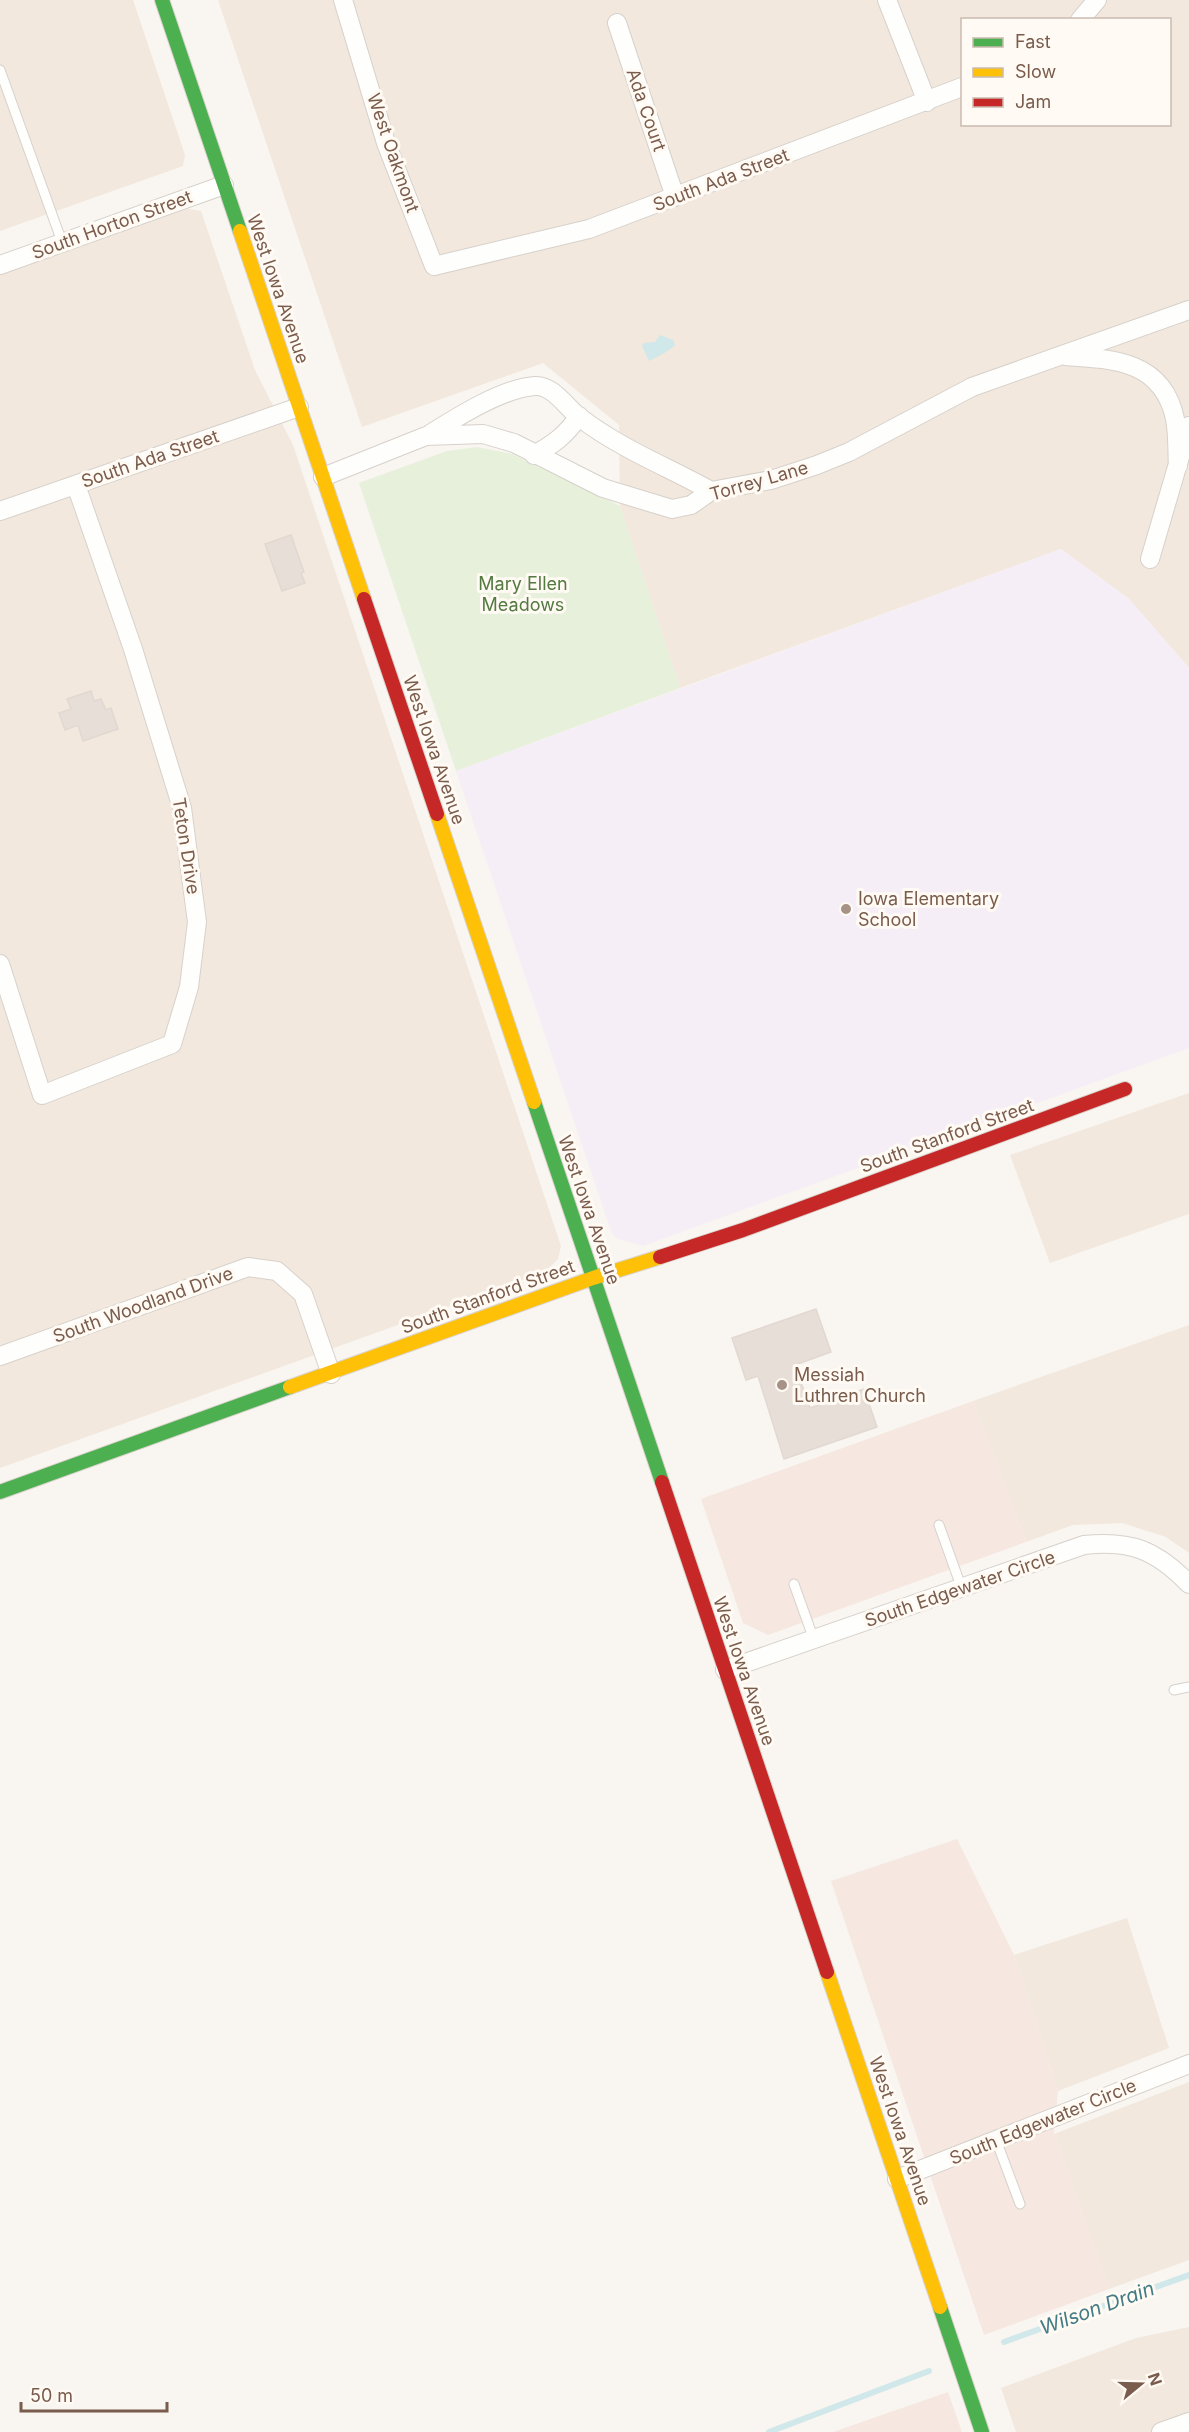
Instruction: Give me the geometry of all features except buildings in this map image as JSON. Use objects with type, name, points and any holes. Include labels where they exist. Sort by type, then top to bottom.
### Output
[{"type":"street","name":"West Iowa Avenue","points":[[162,0],[982,2432]]},
{"type":"street","name":"West Oakmont","points":[[343,0],[386,143],[434,266],[475,256]]},
{"type":"street","points":[[886,0],[927,102]]},
{"type":"street","points":[[1082,18],[1097,0]]},
{"type":"street","name":"Ada Court","points":[[616,23],[675,198]]},
{"type":"street","name":"South Ada Street","points":[[475,256],[589,229],[961,88]]},
{"type":"street","name":"South Horton Street","points":[[0,265],[224,184]]},
{"type":"street","name":"Torrey Lane","points":[[322,477],[426,436],[483,434],[514,443],[603,488],[672,509],[691,505],[711,491],[771,480],[817,465],[849,452],[972,387],[1189,310]]},
{"type":"street","points":[[1056,356],[1125,363],[1148,374],[1163,386],[1175,419],[1178,466]]},
{"type":"street","points":[[426,436],[480,406],[534,386],[546,388],[579,416],[648,461],[711,491]]},
{"type":"street","name":"South Ada Street","points":[[0,512],[299,406]]},
{"type":"street","points":[[534,455],[556,443],[569,431],[579,416]]},
{"type":"street","points":[[1150,558],[1189,426]]},
{"type":"street","name":"Teton Drive","points":[[0,964],[42,1095],[172,1044],[189,987],[197,922],[182,808],[134,649],[76,485]]},
{"type":"street","name":"South Stanford Street","points":[[0,1492],[592,1278],[743,1230],[1125,1089]]},
{"type":"street","name":"South Woodland Drive","points":[[0,1356],[248,1267],[277,1271],[303,1294],[331,1374]]},
{"type":"street","name":"South Edgewater Circle","points":[[725,1670],[1084,1545],[1108,1542],[1137,1546],[1168,1562],[1189,1584]]},
{"type":"street","name":"South Edgewater Circle","points":[[897,2179],[1189,2064]]},
{"type":"street","points":[[1161,2432],[1189,2422]]},
{"type":"lane","points":[[0,70],[62,242]]},
{"type":"lane","points":[[939,1526],[962,1589]]},
{"type":"lane","points":[[794,1584],[814,1640]]},
{"type":"lane","points":[[1174,1690],[1189,1687]]},
{"type":"lane","points":[[996,2140],[1020,2204]]},
{"type":"shaded area","points":[[0,0],[133,0],[185,155],[183,166],[0,231]]},
{"type":"shaded area","points":[[218,0],[1189,0],[1189,668],[1129,599],[1061,549],[680,688],[620,506],[619,425],[543,363],[362,427]]},
{"type":"shaded area","points":[[183,208],[201,211],[255,370],[293,445],[561,1246],[558,1259],[545,1272],[0,1468],[0,274]]},
{"type":"shaded area","name":"Iowa Elementary School","points":[[1061,549],[1129,599],[1189,668],[1189,1048],[643,1246],[616,1238],[611,1231],[456,771]]},
{"type":"shaded area","points":[[1189,1093],[1189,1214],[1050,1263],[1010,1155]]},
{"type":"shaded area","points":[[1189,1325],[1189,1553],[1166,1537],[1122,1523],[1073,1525],[1026,1542],[973,1401]]},
{"type":"shaded area","points":[[973,1401],[1026,1542],[768,1635],[743,1623],[701,1499]]},
{"type":"shaded area","points":[[957,1839],[1014,1955],[1058,2091],[1054,2134],[1109,2289],[984,2335],[831,1881]]},
{"type":"shaded area","points":[[1127,1918],[1169,2048],[1058,2091],[1014,1955]]},
{"type":"shaded area","points":[[1189,2082],[1189,2260],[1109,2289],[1054,2134]]},
{"type":"shaded area","points":[[1189,2327],[1189,2432],[1016,2432],[1001,2388],[1136,2338]]},
{"type":"shaded area","points":[[948,2392],[962,2432],[833,2432]]},
{"type":"green space","name":"Mary Ellen Meadows","points":[[477,447],[512,454],[620,506],[680,688],[456,771],[359,483],[447,451]]},
{"type":"water","points":[[660,335],[673,340],[675,345],[649,361],[642,346],[644,343],[655,342]]},
{"type":"waterway","name":"Wilson Drain","points":[[1004,2342],[1189,2275]]},
{"type":"waterway","name":"Wilson Drain","points":[[769,2432],[929,2371]]},
{"type":"traffic: fast","points":[[162,0],[240,231]]},
{"type":"traffic: fast","points":[[534,1102],[662,1482]]},
{"type":"traffic: fast","points":[[0,1492],[290,1387]]},
{"type":"traffic: fast","points":[[940,2307],[982,2432]]},
{"type":"traffic: slow","points":[[240,231],[364,599]]},
{"type":"traffic: slow","points":[[437,814],[534,1102]]},
{"type":"traffic: slow","points":[[290,1387],[593,1278],[660,1257]]},
{"type":"traffic: slow","points":[[827,1972],[940,2307]]},
{"type":"traffic: jam","points":[[364,599],[437,814]]},
{"type":"traffic: jam","points":[[660,1257],[743,1230],[1125,1089]]},
{"type":"traffic: jam","points":[[662,1482],[827,1972]]},
{"type":"place","name":"Iowa Elementary School","points":[[846,909]]},
{"type":"place","name":"Messiah Luthren Church","points":[[782,1385]]}]
